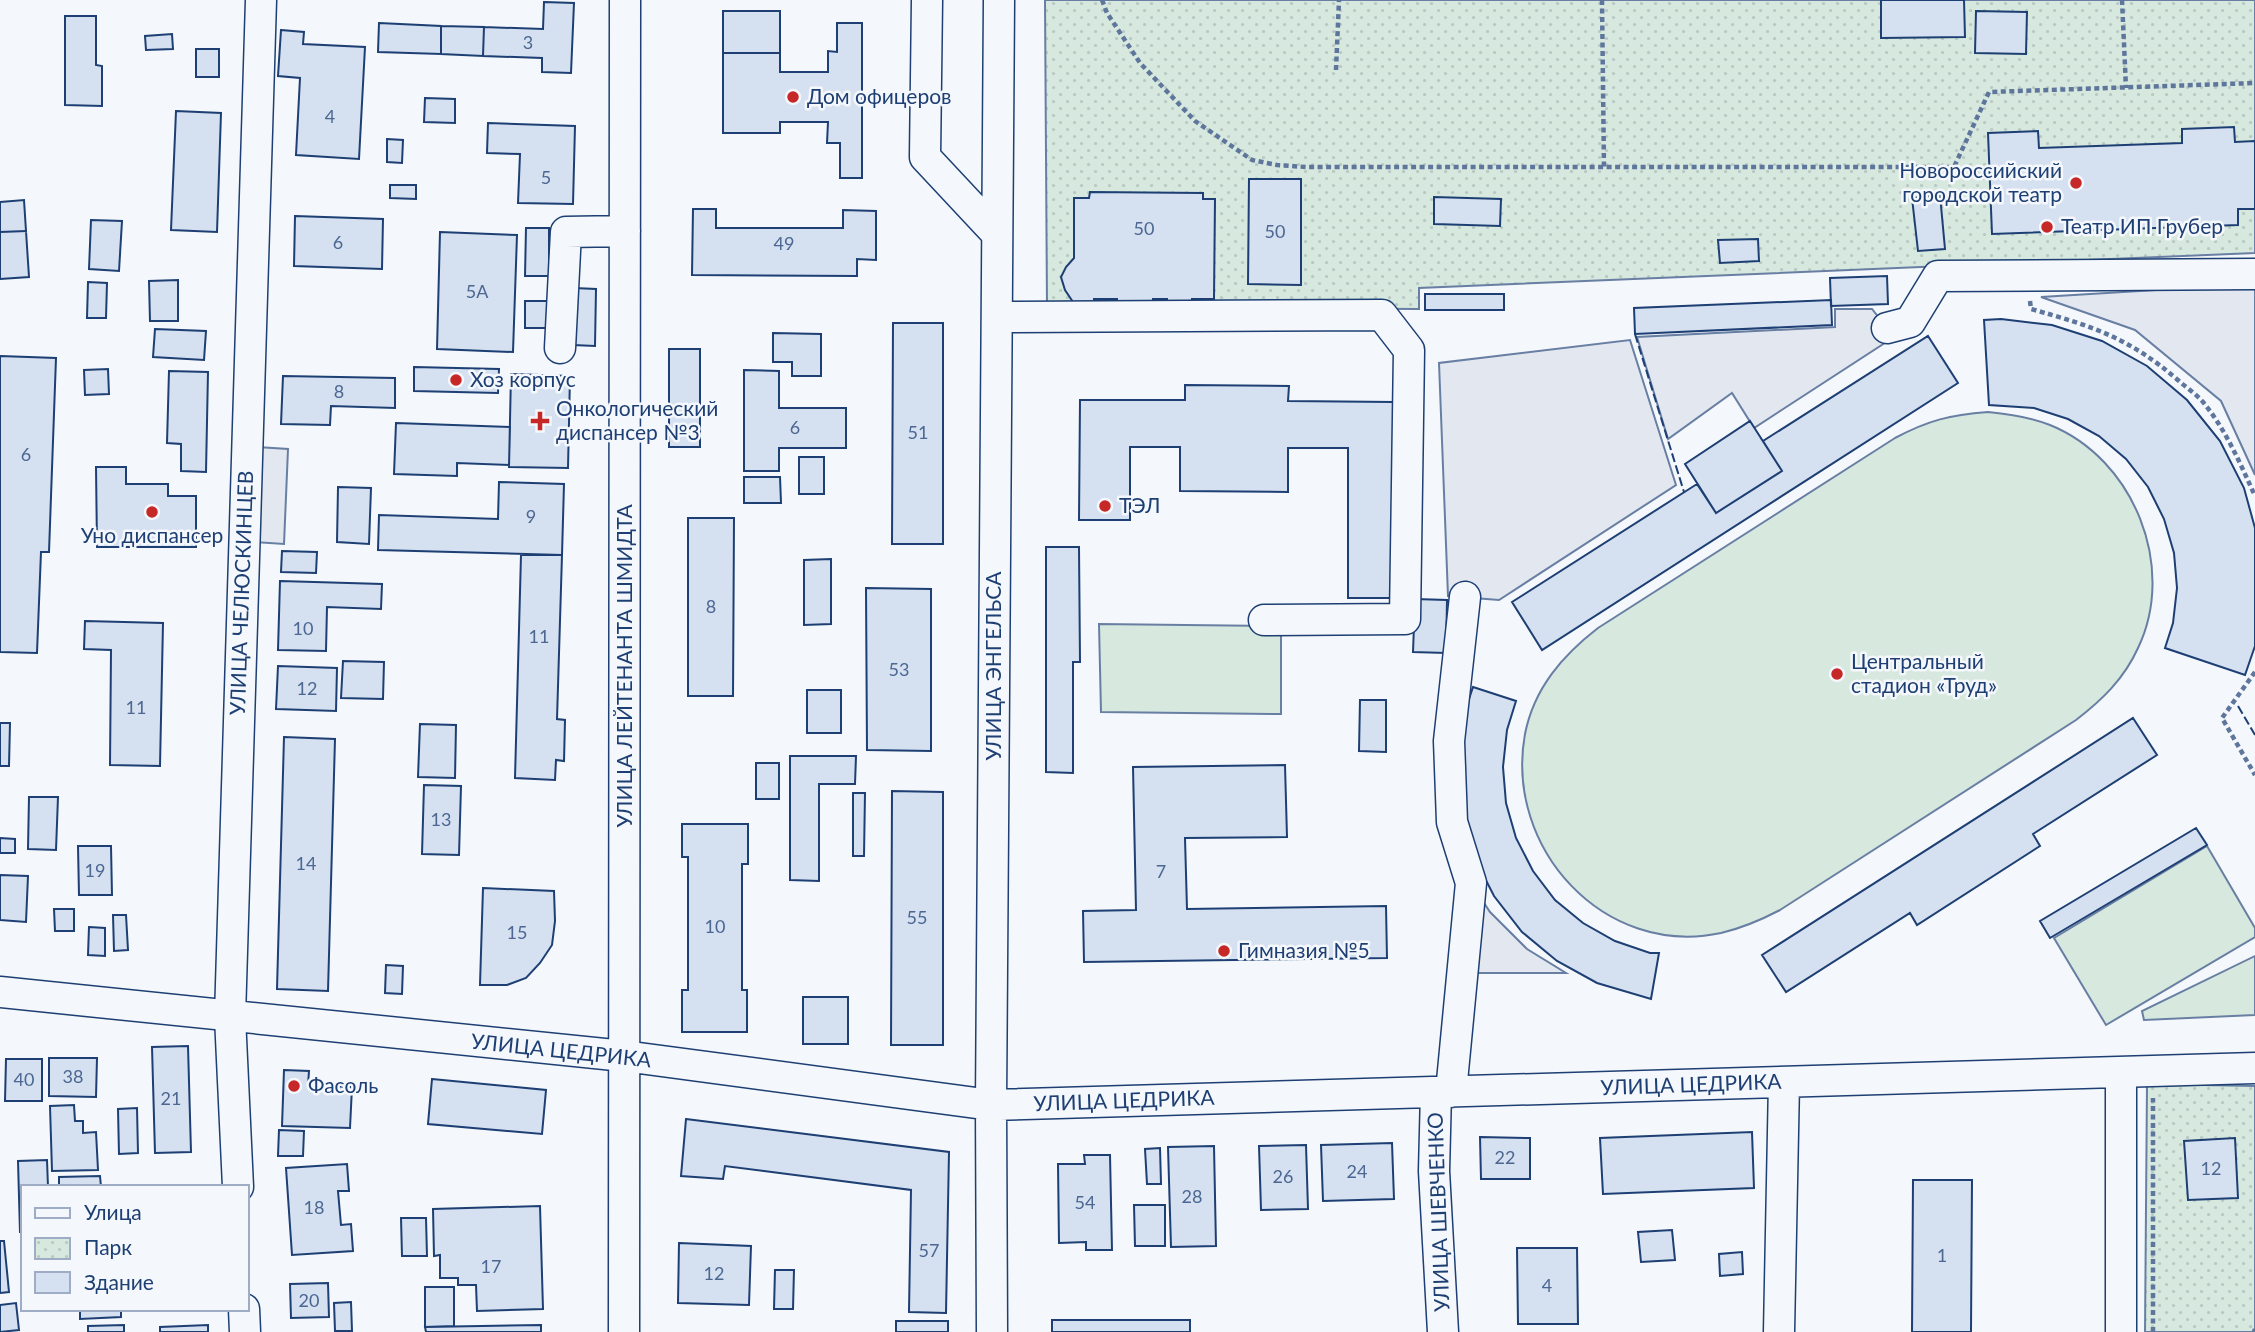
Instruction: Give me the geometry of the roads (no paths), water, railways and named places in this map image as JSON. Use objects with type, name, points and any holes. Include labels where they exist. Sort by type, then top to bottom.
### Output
[{"type":"street","name":"УЛИЦА ЧЕЛЮСКИНЦЕВ","points":[[238,1185],[230,1017],[261,0]]},
{"type":"street","name":"УЛИЦА ЛЕЙТЕНАНТА ШМИДТА","points":[[624,1332],[625,0]]},
{"type":"street","points":[[927,0],[925,156],[997,234]]},
{"type":"street","name":"УЛИЦА ЭНГЕЛЬСА","points":[[992,1332],[991,1105],[999,0]]},
{"type":"street","points":[[560,348],[566,232],[625,231]]},
{"type":"street","points":[[1887,328],[1910,322],[1938,276],[2255,274]]},
{"type":"street","points":[[996,317],[1382,315],[1409,351],[1405,618],[1264,620]]},
{"type":"street","name":"УЛИЦА ШЕВЧЕНКО","points":[[1443,1332],[1433,1171],[1471,883],[1452,822],[1448,741],[1465,597]]},
{"type":"street","name":"УЛИЦА ЦЕДРИКА","points":[[0,992],[624,1056],[991,1105],[2255,1068]]},
{"type":"street","points":[[2121,1072],[2121,1332]]},
{"type":"street","points":[[1779,1332],[1784,1082]]},
{"type":"street","points":[[244,1311],[245,1332]]},
{"type":"place","name":"Дом офицеров","points":[[793,97]]},
{"type":"place","name":"Новороссийский городской театр","points":[[2076,183]]},
{"type":"place","name":"Театр ИП Грубер","points":[[2047,227]]},
{"type":"place","name":"Хоз корпус","points":[[456,380]]},
{"type":"place","name":"Онкологический диспансер №3","points":[[540,421]]},
{"type":"place","name":"ТЭЛ","points":[[1105,506]]},
{"type":"place","name":"Уно диспансер","points":[[152,512]]},
{"type":"place","name":"Центральный стадион «Труд»","points":[[1837,674]]},
{"type":"place","name":"Гимназия №5","points":[[1224,951]]},
{"type":"place","name":"Фасоль","points":[[294,1086]]}]
